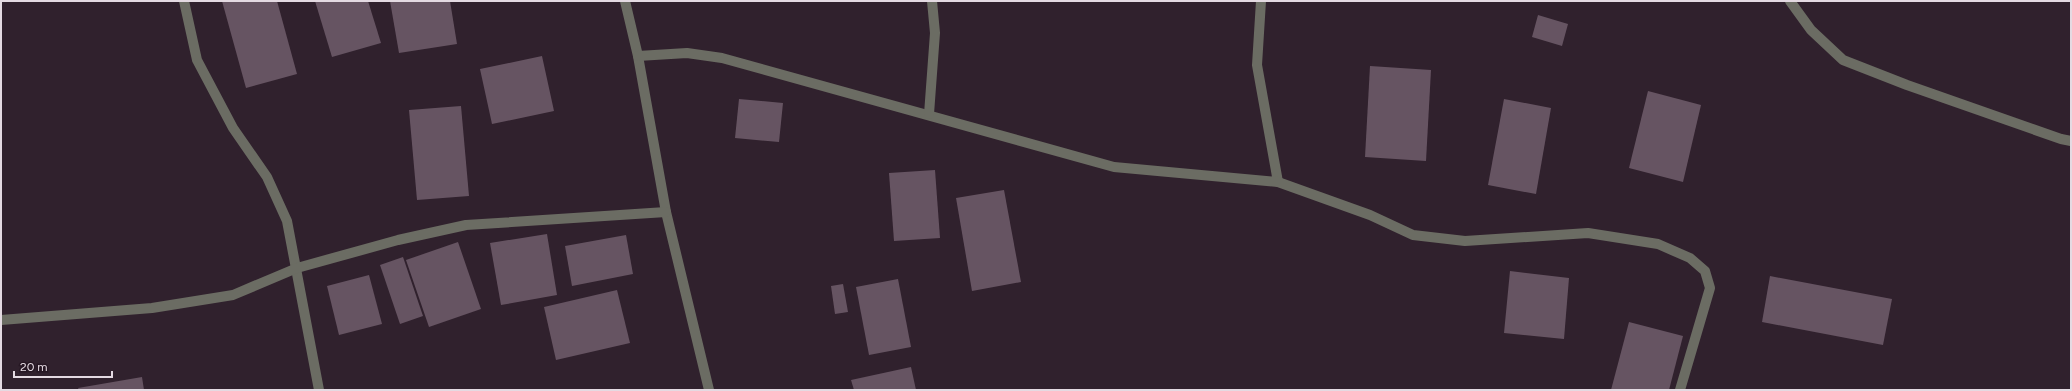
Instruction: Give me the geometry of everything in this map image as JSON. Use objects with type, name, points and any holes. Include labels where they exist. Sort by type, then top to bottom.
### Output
[{"type":"street","points":[[184,1],[197,60],[233,128],[267,176],[287,221],[319,390]]},
{"type":"street","points":[[625,1],[638,56],[666,212],[709,390]]},
{"type":"street","points":[[929,114],[935,33],[932,1]]},
{"type":"street","points":[[1260,1],[1257,65],[1278,182]]},
{"type":"street","points":[[1790,1],[1811,30],[1843,60],[1907,85],[2061,139],[2071,141]]},
{"type":"street","points":[[638,56],[687,53],[722,58],[929,114],[1114,167],[1278,182],[1370,216],[1413,235],[1465,241],[1588,233],[1658,244],[1690,258],[1705,271],[1710,288],[1680,390]]},
{"type":"street","points":[[1,320],[152,308],[232,295],[297,268],[398,240],[466,225],[666,212]]},
{"type":"building","points":[[222,1],[277,1],[297,74],[246,88]]},
{"type":"building","points":[[315,1],[368,1],[381,43],[332,57]]},
{"type":"building","points":[[390,1],[450,1],[457,44],[399,53]]},
{"type":"building","points":[[1538,15],[1568,24],[1562,46],[1532,37]]},
{"type":"building","points":[[542,56],[554,111],[492,124],[480,69]]},
{"type":"building","points":[[1370,66],[1431,70],[1426,161],[1365,157]]},
{"type":"building","points":[[1648,91],[1701,105],[1683,182],[1629,168]]},
{"type":"building","points":[[739,99],[783,103],[779,142],[735,138]]},
{"type":"building","points":[[1504,99],[1551,108],[1536,194],[1488,185]]},
{"type":"building","points":[[461,106],[469,196],[417,200],[409,110]]},
{"type":"building","points":[[935,170],[940,238],[894,241],[889,173]]},
{"type":"building","points":[[1004,190],[1021,282],[972,291],[956,198]]},
{"type":"building","points":[[547,234],[557,295],[501,305],[490,243]]},
{"type":"building","points":[[626,235],[633,274],[572,286],[565,246]]},
{"type":"building","points":[[458,242],[481,309],[429,327],[406,260]]},
{"type":"building","points":[[403,257],[423,316],[400,324],[380,265]]},
{"type":"building","points":[[1510,271],[1569,278],[1564,339],[1504,333]]},
{"type":"building","points":[[369,275],[382,324],[339,335],[327,286]]},
{"type":"building","points":[[1770,276],[1892,299],[1883,345],[1762,322]]},
{"type":"building","points":[[898,279],[911,347],[869,355],[856,287]]},
{"type":"building","points":[[843,284],[848,312],[835,314],[831,286]]},
{"type":"building","points":[[617,290],[630,343],[556,360],[544,307]]},
{"type":"building","points":[[1629,322],[1683,336],[1669,390],[1611,390]]},
{"type":"building","points":[[911,367],[916,390],[854,390],[851,380]]},
{"type":"building","points":[[142,377],[144,390],[79,390],[78,388]]}]
